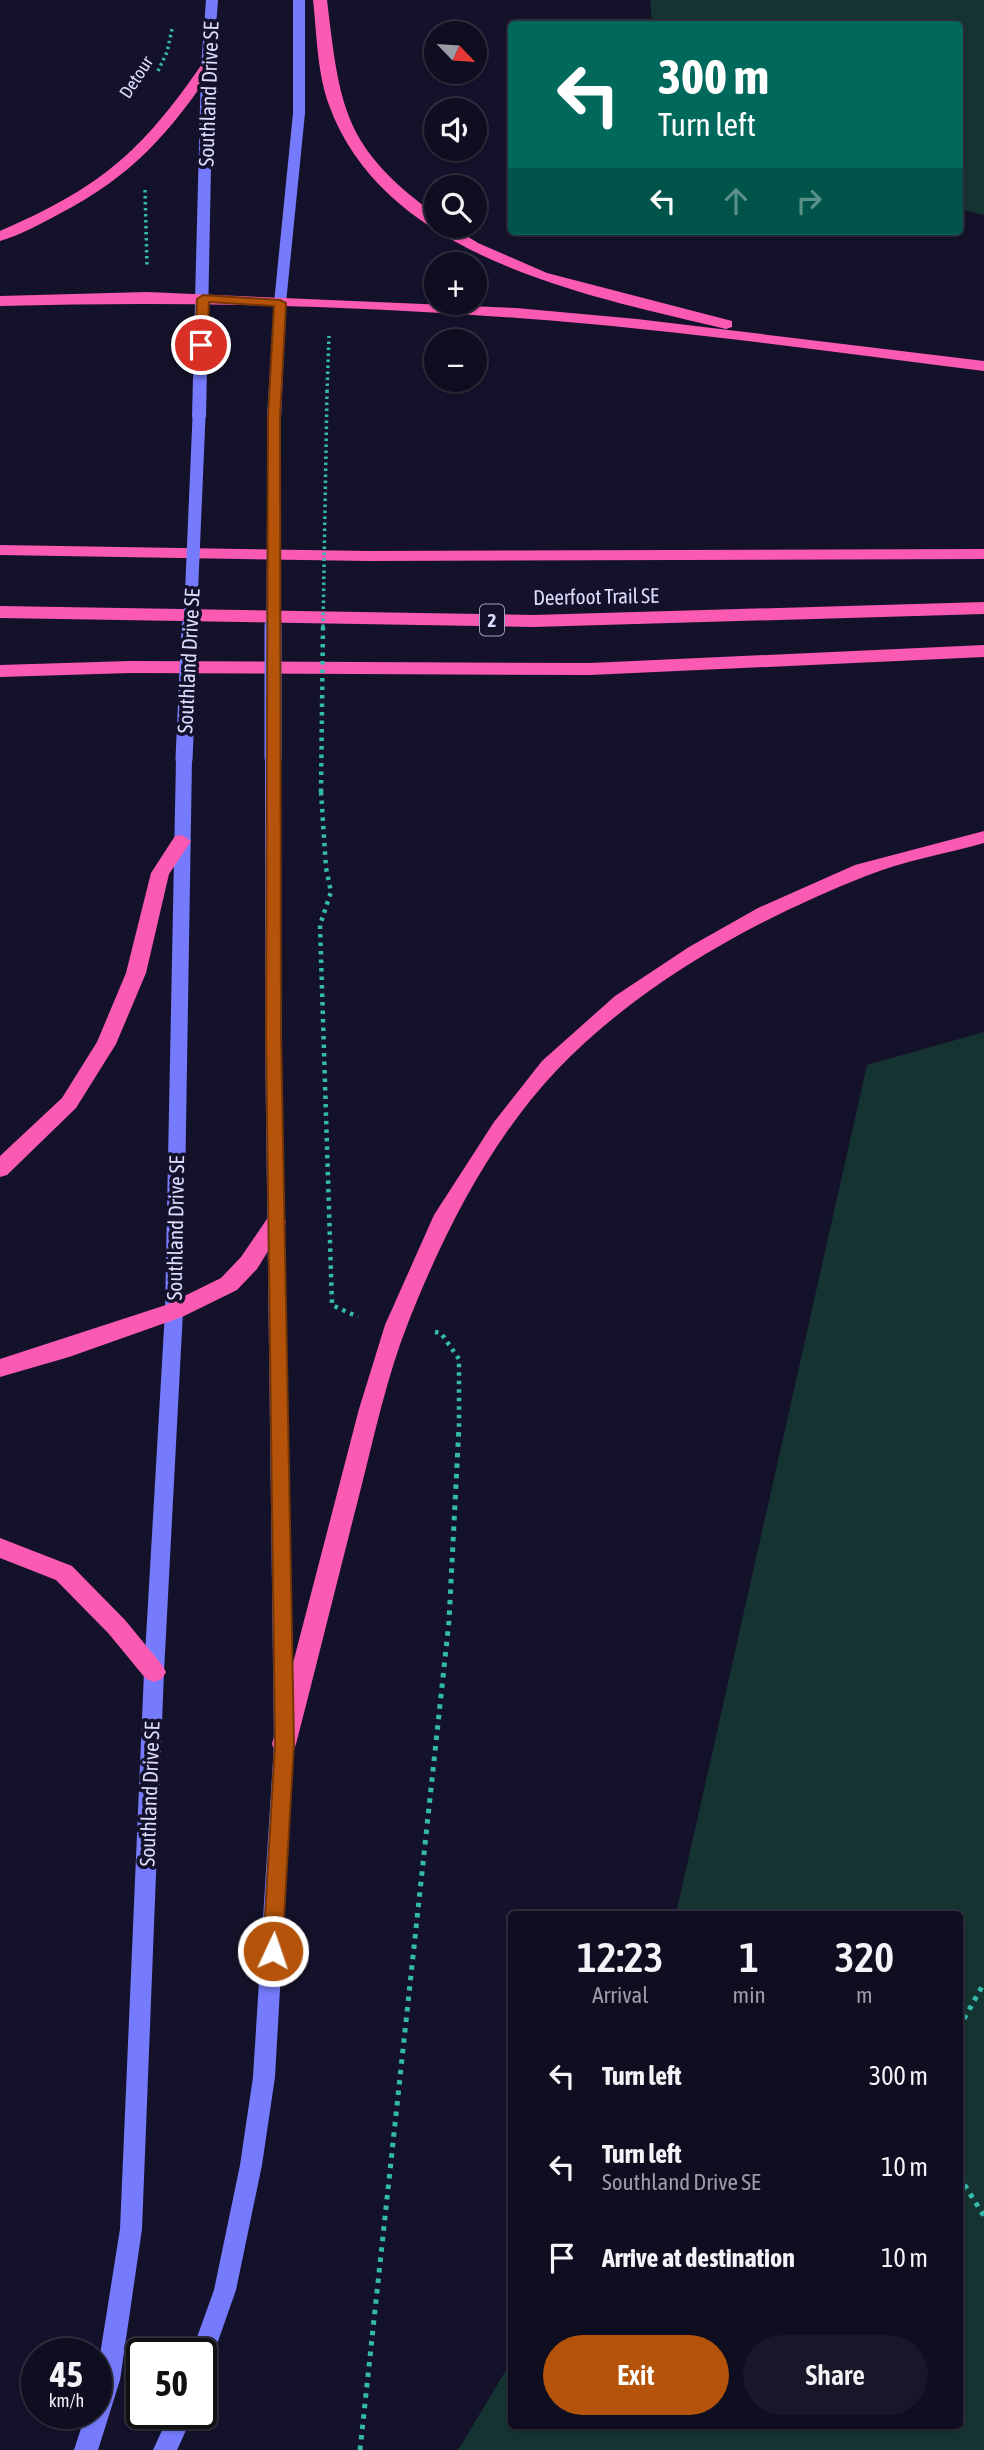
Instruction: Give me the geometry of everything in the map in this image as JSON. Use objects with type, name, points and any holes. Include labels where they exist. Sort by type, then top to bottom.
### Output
[{"type":"highway","points":[[320,0],[335,105],[360,154],[405,200],[424,213]]},
{"type":"highway","points":[[0,236],[39,219],[86,193],[134,156],[165,127],[207,67]]},
{"type":"highway","points":[[461,238],[495,258],[571,286],[820,347]]},
{"type":"highway","points":[[0,301],[203,299],[516,313],[984,366]]},
{"type":"highway","name":"Deerfoot Trail SE","points":[[0,550],[168,555],[567,557],[984,554]]},
{"type":"highway","name":"Deerfoot Trail SE","points":[[0,611],[533,621],[984,608]]},
{"type":"highway","points":[[0,671],[130,667],[590,669],[984,651]]},
{"type":"highway","points":[[284,1744],[370,1409],[396,1325],[444,1215],[501,1126],[549,1066],[612,1010],[696,952],[765,913],[862,870],[984,837]]},
{"type":"highway","points":[[0,1169],[69,1103],[106,1044],[136,973],[160,873],[182,841]]},
{"type":"highway","points":[[0,1368],[69,1348],[174,1311],[229,1284],[249,1263],[276,1222]]},
{"type":"highway","points":[[0,1548],[64,1573],[117,1627],[154,1672]]},
{"type":"main road","name":"Southland Drive SE","points":[[86,2450],[108,2380],[131,2229],[154,1672],[174,1311],[184,759],[200,417],[207,67],[212,0]]},
{"type":"main road","points":[[208,2338],[225,2290],[251,2165],[264,2077],[284,1744],[276,1222],[274,418],[280,303],[299,113],[299,0]]},
{"type":"main road","points":[[165,2450],[175,2429]]},
{"type":"path","name":"Detour","points":[[158,72],[167,52],[174,21]]},
{"type":"path","points":[[145,185],[147,267]]},
{"type":"path","points":[[329,335],[321,792],[326,868],[331,892],[320,925],[332,1305],[360,1318]]},
{"type":"path","points":[[360,2450],[449,1621],[459,1439],[458,1359],[441,1334]]},
{"type":"path","points":[[963,2021],[984,1983]]},
{"type":"path","points":[[963,2182],[984,2216]]},
{"type":"green space","points":[[650,0],[984,0],[984,215],[963,210],[963,21],[652,21]]},
{"type":"green space","points":[[984,1032],[984,2450],[458,2450],[508,2367],[508,2429],[963,2429],[963,1911],[677,1911],[867,1065]]},
{"type":"route","points":[[201,345],[203,299],[280,303],[274,418],[273,1035],[284,1744],[273,1951]]}]
